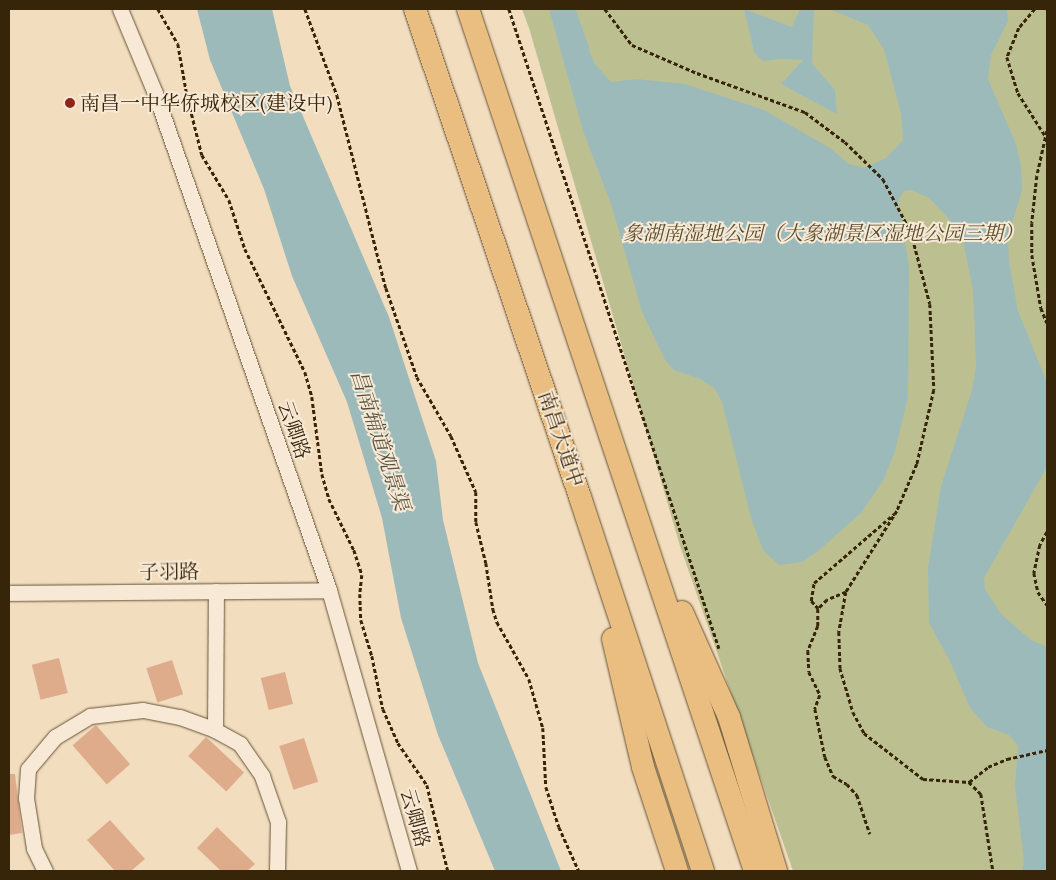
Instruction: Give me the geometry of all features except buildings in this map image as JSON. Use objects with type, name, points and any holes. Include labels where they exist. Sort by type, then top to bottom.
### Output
[{"type":"highway","name":"南昌大道中","points":[[415,9],[580,497],[703,871]]},
{"type":"highway","points":[[468,9],[755,871]]},
{"type":"highway","points":[[629,493],[729,717],[776,871]]},
{"type":"highway","points":[[580,497],[643,767],[677,871]]},
{"type":"street","name":"云卿路","points":[[120,9],[155,94],[329,590],[409,871]]},
{"type":"street","name":"子羽路","points":[[9,593],[329,590]]},
{"type":"street","points":[[215,730],[216,591]]},
{"type":"street","points":[[45,871],[34,848],[26,798],[28,769],[55,737],[90,716],[143,710],[180,717],[215,730],[240,744],[262,776],[278,822],[276,871]]},
{"type":"path","points":[[158,9],[178,44],[186,95],[202,155],[229,200],[245,249],[305,372],[312,397],[322,474],[330,499],[354,550],[362,575],[361,620],[372,656],[383,709],[398,743],[427,785],[448,871]]},
{"type":"path","points":[[305,9],[337,95],[386,288],[417,376],[451,436],[476,492],[476,522],[486,563],[493,609],[497,622],[529,679],[543,728],[546,787],[559,827],[579,871]]},
{"type":"path","points":[[509,9],[721,654]]},
{"type":"path","points":[[605,9],[632,45],[697,73],[805,112],[845,142],[883,179],[911,232],[930,304],[934,390],[918,464],[897,511],[846,592],[839,632],[840,668],[853,712],[864,733],[923,779],[969,782],[981,794],[992,871]]},
{"type":"path","points":[[1035,9],[1019,28],[1007,57],[1018,93],[1046,137]]},
{"type":"path","points":[[1047,131],[1037,176],[1032,223],[1032,255],[1041,308],[1047,323]]},
{"type":"path","points":[[870,834],[858,795],[847,784],[833,776],[825,757],[815,709],[820,694],[809,672],[808,651],[818,626],[818,609],[811,601],[814,584],[897,511]]},
{"type":"path","points":[[1047,532],[1040,545],[1034,573],[1038,592],[1047,605]]},
{"type":"path","points":[[818,609],[827,600],[846,592]]},
{"type":"path","points":[[969,782],[988,767],[1047,750]]},
{"type":"green space","name":"象湖南湿地公园（大象湖景区湿地公园三期）","points":[[522,9],[1047,9],[1047,871],[793,871],[680,546]]},
{"type":"water","name":"昌南辅道观景渠","points":[[197,9],[272,9],[290,86],[389,317],[436,461],[443,520],[478,663],[561,871],[495,871],[438,735],[401,618],[382,518],[347,402],[292,276],[264,189],[210,60]]},
{"type":"water","points":[[549,9],[570,9],[595,64],[611,82],[636,79],[685,84],[764,110],[830,148],[849,164],[864,168],[886,158],[903,140],[901,114],[884,49],[868,25],[829,9],[1007,9],[1008,21],[991,55],[988,79],[1016,144],[1021,167],[1022,190],[1008,237],[1009,261],[1018,311],[1046,380],[1047,467],[984,578],[985,589],[1001,614],[1031,640],[1047,647],[1047,871],[1022,871],[1024,862],[1015,786],[1018,746],[1009,735],[987,727],[970,708],[949,659],[929,623],[928,568],[941,486],[972,390],[976,366],[973,290],[963,241],[950,220],[929,198],[912,190],[904,191],[898,201],[909,266],[908,397],[895,451],[883,481],[861,513],[817,552],[802,562],[779,565],[763,550],[751,518],[722,402],[714,388],[700,379],[674,370],[665,360],[642,312],[612,207],[583,131]]},
{"type":"water","points":[[744,9],[792,27],[800,9],[814,9],[812,63],[835,90],[837,114],[781,84],[803,60],[781,59],[763,61],[754,52]]},
{"type":"waterway","points":[[573,9],[587,49]]},
{"type":"place","name":"南昌一中华侨城校区(建设中)","points":[[70,103]]}]
